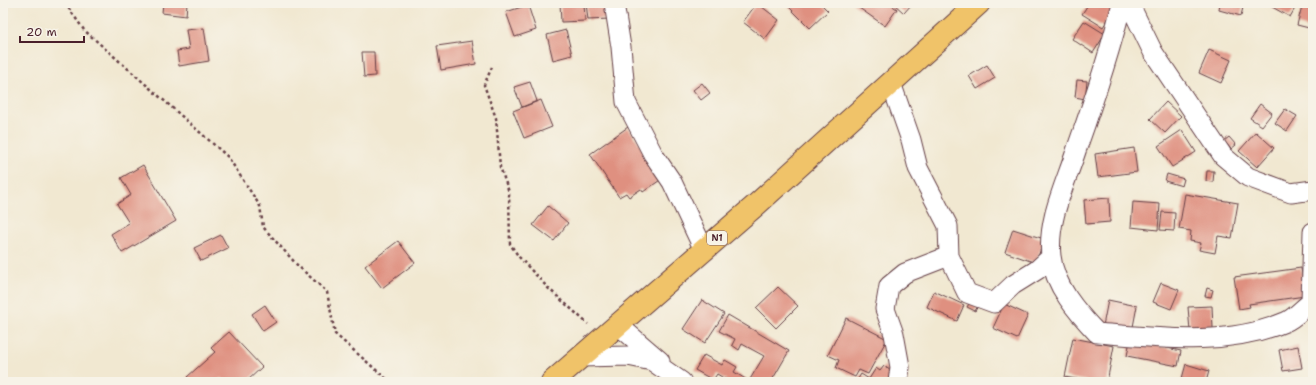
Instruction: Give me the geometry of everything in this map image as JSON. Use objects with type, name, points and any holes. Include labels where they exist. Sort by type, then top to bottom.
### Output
[{"type":"highway","name":"N1","points":[[552,382],[704,250],[892,83],[979,3]]},
{"type":"street","points":[[614,3],[621,47],[626,102],[653,154],[672,182],[693,223],[704,250]]},
{"type":"street","points":[[1122,3],[1111,51],[1052,224],[1051,257],[1058,279],[1077,312],[1097,333],[1174,339],[1239,336],[1286,322],[1311,302],[1313,232]]},
{"type":"street","points":[[1129,3],[1154,52],[1223,156],[1248,177],[1290,192],[1313,190]]},
{"type":"street","points":[[892,83],[911,140],[918,168],[948,226],[949,256],[967,293],[994,303],[1013,284],[1037,270],[1051,257]]},
{"type":"street","points":[[898,382],[900,367],[894,334],[885,309],[889,286],[905,273],[949,256]]},
{"type":"street","points":[[610,331],[683,382]]},
{"type":"street","points":[[580,357],[628,356],[652,361],[683,382]]},
{"type":"path","points":[[65,3],[84,30],[228,157],[260,206],[263,227],[298,266],[327,292],[335,334],[390,382]]},
{"type":"path","points":[[492,67],[484,85],[496,118],[500,166],[508,192],[510,244],[519,257],[548,288],[610,331]]},
{"type":"building","points":[[163,3],[187,3],[186,16],[162,13]]},
{"type":"building","points":[[560,3],[584,3],[585,21],[561,22]]},
{"type":"building","points":[[586,3],[608,3],[609,19],[588,20]]},
{"type":"building","points":[[757,3],[779,20],[765,39],[743,22]]},
{"type":"building","points":[[785,3],[820,3],[828,11],[810,28]]},
{"type":"building","points":[[852,3],[888,3],[897,9],[885,26]]},
{"type":"building","points":[[893,3],[911,3],[912,4],[904,13]]},
{"type":"building","points":[[1089,3],[1118,3],[1103,27],[1082,14]]},
{"type":"building","points":[[1220,3],[1244,3],[1241,16],[1219,10]]},
{"type":"building","points":[[1265,3],[1298,3],[1290,17]]},
{"type":"building","points":[[528,5],[536,30],[515,37],[506,12]]},
{"type":"building","points":[[1302,6],[1313,9],[1313,29],[1297,25]]},
{"type":"building","points":[[1084,21],[1105,34],[1093,53],[1072,39]]},
{"type":"building","points":[[204,28],[209,61],[179,66],[177,51],[189,49],[186,30]]},
{"type":"building","points":[[566,30],[572,55],[553,60],[547,35]]},
{"type":"building","points":[[472,41],[476,64],[441,70],[437,46]]},
{"type":"building","points":[[1209,50],[1231,60],[1221,83],[1199,73]]},
{"type":"building","points":[[362,52],[374,52],[375,76],[364,77]]},
{"type":"building","points":[[987,65],[995,78],[977,89],[969,76]]},
{"type":"building","points":[[1077,80],[1087,81],[1085,99],[1075,97]]},
{"type":"building","points":[[530,82],[537,101],[522,107],[514,87]]},
{"type":"building","points":[[702,83],[710,93],[701,100],[693,90]]},
{"type":"building","points":[[541,100],[552,127],[524,138],[513,111]]},
{"type":"building","points":[[1166,102],[1181,116],[1165,133],[1150,119]]},
{"type":"building","points":[[1260,104],[1272,113],[1262,126],[1250,118]]},
{"type":"building","points":[[1285,109],[1297,116],[1287,131],[1275,123]]},
{"type":"building","points":[[628,127],[663,178],[643,192],[641,189],[629,197],[626,193],[619,197],[590,154]]},
{"type":"building","points":[[1182,130],[1196,152],[1172,167],[1158,146]]},
{"type":"building","points":[[1256,132],[1274,148],[1257,167],[1239,151]]},
{"type":"building","points":[[1229,137],[1236,145],[1231,149],[1224,141]]},
{"type":"building","points":[[1134,148],[1137,172],[1098,177],[1095,154]]},
{"type":"building","points":[[143,165],[176,221],[122,253],[111,234],[129,223],[117,204],[131,195],[121,178]]},
{"type":"building","points":[[1207,171],[1214,171],[1213,182],[1206,181]]},
{"type":"building","points":[[1167,174],[1184,179],[1182,186],[1165,181]]},
{"type":"building","points":[[1185,194],[1238,203],[1232,238],[1218,236],[1215,253],[1199,250],[1201,243],[1190,241],[1191,231],[1179,229]]},
{"type":"building","points":[[1109,198],[1110,222],[1086,224],[1084,200]]},
{"type":"building","points":[[1133,202],[1160,204],[1158,230],[1131,227]]},
{"type":"building","points":[[548,206],[568,223],[554,241],[533,225]]},
{"type":"building","points":[[1162,212],[1175,213],[1174,231],[1160,230]]},
{"type":"building","points":[[1013,229],[1044,239],[1036,263],[1005,252]]},
{"type":"building","points":[[221,235],[228,248],[201,261],[194,248]]},
{"type":"building","points":[[398,241],[415,263],[382,288],[365,266]]},
{"type":"building","points":[[1301,268],[1305,296],[1249,304],[1250,307],[1239,309],[1234,277]]},
{"type":"building","points":[[1161,283],[1179,290],[1171,309],[1153,302]]},
{"type":"building","points":[[778,287],[798,306],[776,328],[756,308]]},
{"type":"building","points":[[1207,288],[1213,290],[1211,297],[1205,296]]},
{"type":"building","points":[[934,291],[964,305],[957,321],[927,307]]},
{"type":"building","points":[[702,300],[724,314],[705,343],[683,329]]},
{"type":"building","points":[[1108,300],[1137,306],[1132,332],[1103,326]]},
{"type":"building","points":[[970,302],[978,306],[975,311],[967,307]]},
{"type":"building","points":[[1004,304],[1028,315],[1017,339],[993,328]]},
{"type":"building","points":[[265,305],[276,322],[263,331],[252,314]]},
{"type":"building","points":[[1212,306],[1213,329],[1190,331],[1188,307]]},
{"type":"building","points":[[728,315],[789,351],[771,382],[726,382],[727,380],[717,374],[713,380],[695,370],[704,355],[722,365],[725,360],[737,367],[734,372],[749,381],[764,356],[742,344],[739,350],[732,345],[735,339],[719,331]]},
{"type":"building","points":[[846,318],[887,339],[868,374],[859,370],[855,377],[836,368],[839,360],[828,355]]},
{"type":"building","points":[[229,332],[262,367],[246,382],[225,382],[221,378],[216,382],[192,382],[187,377],[215,352],[211,348]]},
{"type":"building","points":[[1073,338],[1114,346],[1107,382],[1092,382],[1065,377]]},
{"type":"building","points":[[1130,340],[1181,351],[1178,366],[1127,356]]},
{"type":"building","points":[[1298,346],[1302,368],[1283,371],[1279,350]]},
{"type":"building","points":[[1186,364],[1209,371],[1206,382],[1181,382]]},
{"type":"building","points":[[884,366],[897,375],[892,382],[856,382],[861,374],[869,379],[876,368],[880,371]]}]
